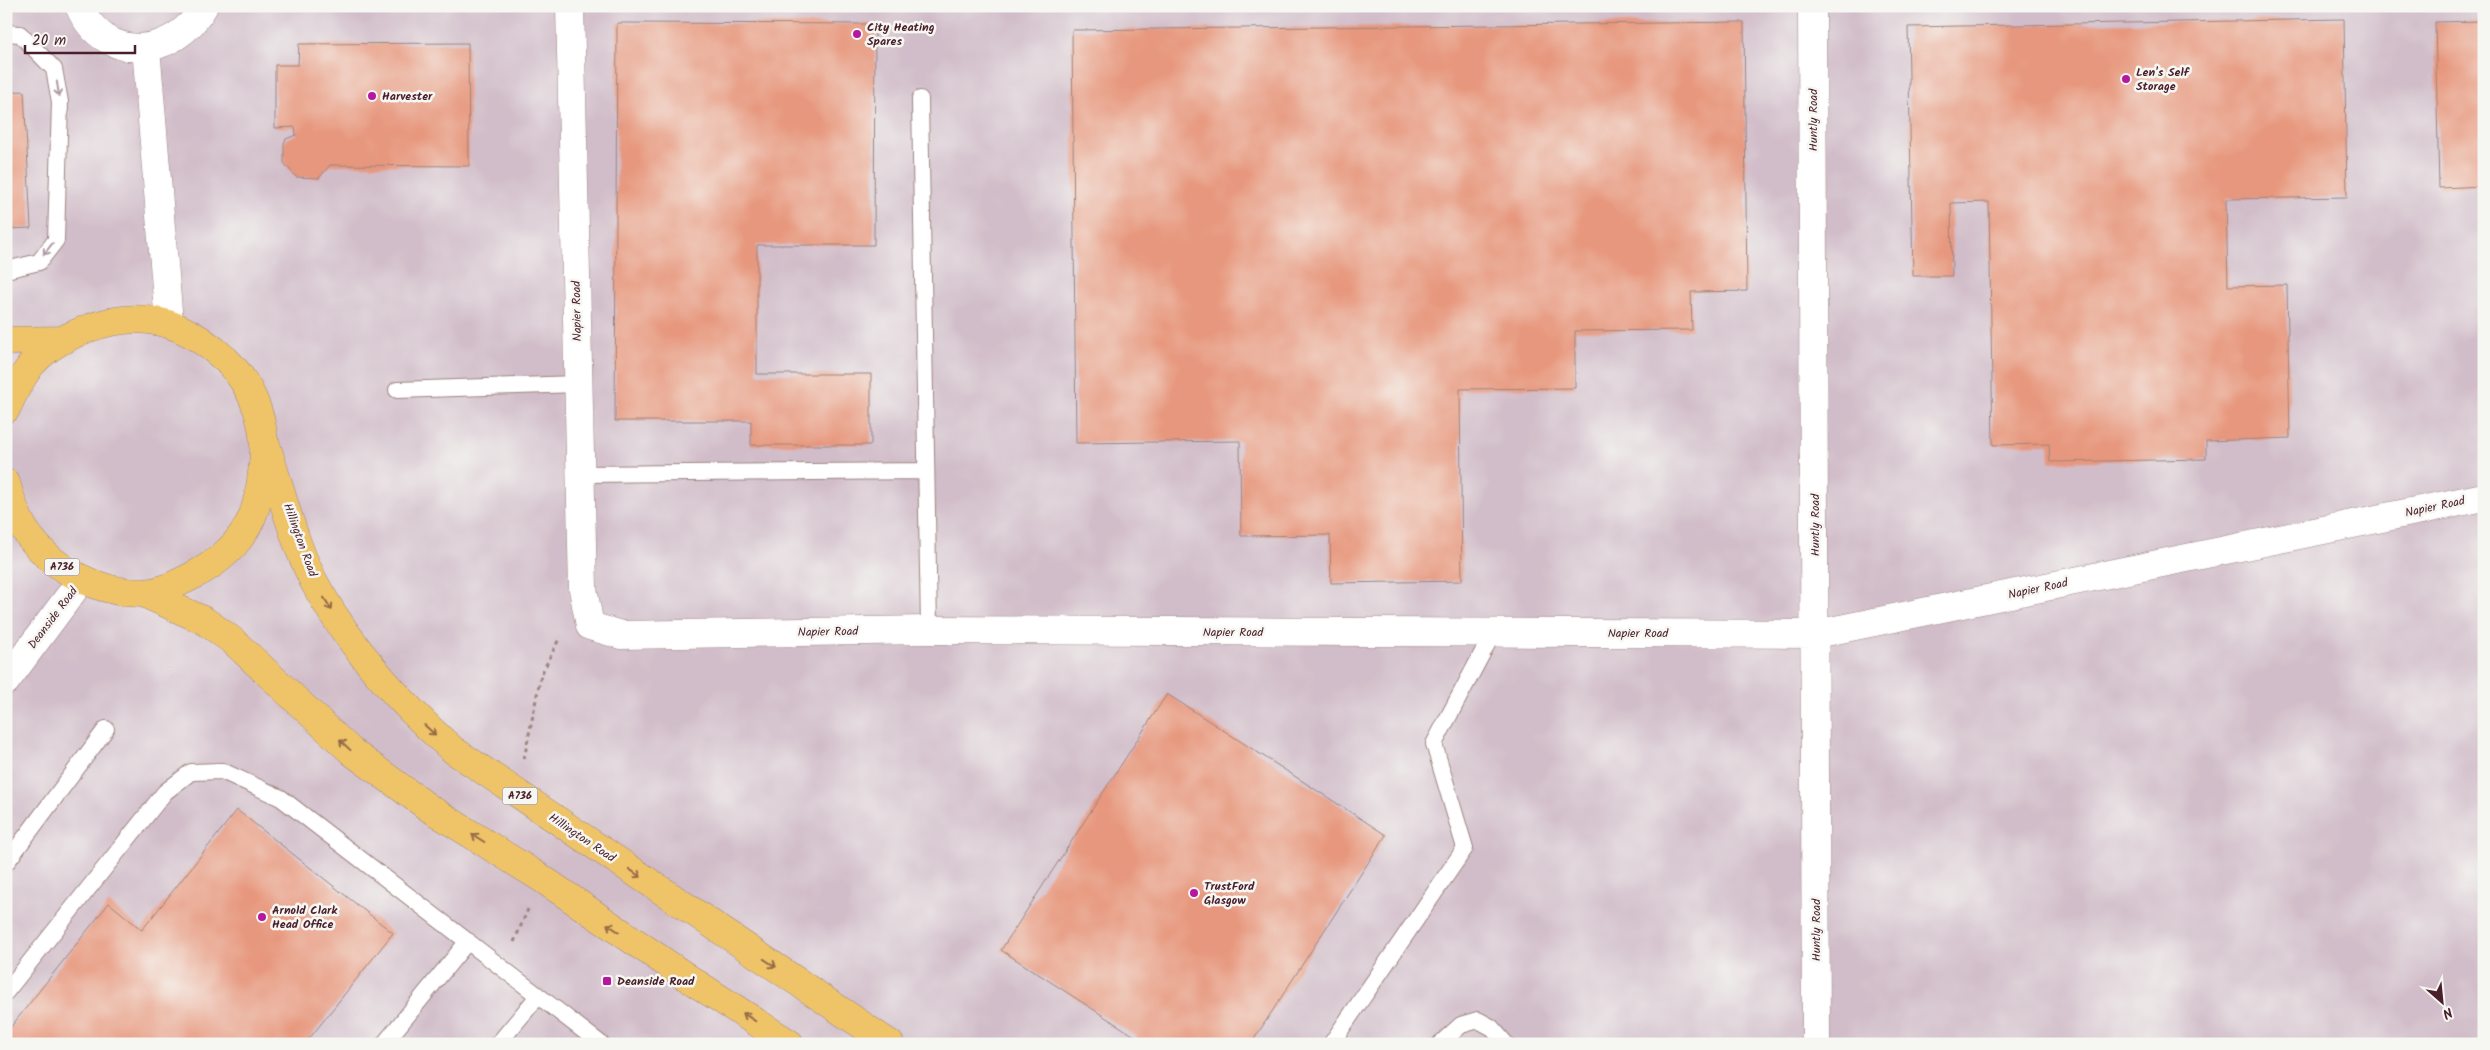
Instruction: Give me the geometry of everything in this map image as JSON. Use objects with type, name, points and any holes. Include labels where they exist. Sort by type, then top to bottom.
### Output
[{"type":"main road","name":"A736","points":[[6,408],[32,364],[64,340],[102,322],[132,319],[169,322],[207,343],[231,365],[248,389],[259,412],[266,445],[261,488],[252,518],[239,539],[205,570],[181,582],[143,594]]},
{"type":"main road","name":"A736","points":[[6,341],[64,340]]},
{"type":"main road","name":"Hillington Road","points":[[266,445],[318,590],[349,638],[414,716],[453,750],[890,1044]]},
{"type":"main road","name":"A736","points":[[8,492],[28,535],[52,560],[82,580],[109,589],[143,594],[205,621],[233,641],[352,752],[430,808],[541,878],[691,980],[790,1044]]},
{"type":"street","points":[[80,6],[84,17],[100,34],[122,45],[146,48],[165,44],[182,34],[196,21],[204,6]]},
{"type":"street","name":"Napier Road","points":[[570,6],[583,589],[590,626],[621,635],[929,630],[1816,634],[2484,497]]},
{"type":"street","name":"Huntly Road","points":[[1812,6],[1816,634],[1816,1044]]},
{"type":"street","points":[[146,48],[169,322]]},
{"type":"street","name":"Deanside Road","points":[[6,681],[82,580]]},
{"type":"lane","points":[[6,33],[20,34],[54,69],[60,102],[56,240],[39,262],[13,270],[6,270]]},
{"type":"lane","points":[[920,99],[929,630]]},
{"type":"lane","points":[[397,390],[578,384]]},
{"type":"lane","points":[[580,474],[926,471]]},
{"type":"lane","points":[[1331,1044],[1465,848],[1434,744],[1493,633]]},
{"type":"lane","points":[[6,863],[106,729]]},
{"type":"lane","points":[[6,992],[165,792],[191,772],[222,771],[281,798],[601,1044]]},
{"type":"lane","points":[[384,1044],[468,942]]},
{"type":"lane","points":[[498,1044],[538,996]]},
{"type":"lane","points":[[1440,1044],[1461,1025],[1478,1020],[1491,1027],[1506,1044]]},
{"type":"path","points":[[517,794],[541,675],[583,589]]},
{"type":"path","points":[[503,969],[541,878]]},
{"type":"shaded area","points":[[6,6],[2484,6],[2484,1044],[6,1044]]},
{"type":"building","points":[[2344,19],[2347,197],[2226,199],[2228,286],[2287,285],[2290,438],[2206,441],[2206,459],[2050,462],[2049,444],[1993,445],[1989,202],[1951,203],[1952,276],[1913,276],[1908,27]]},
{"type":"building","points":[[2484,21],[2484,186],[2439,188],[2435,22]]},
{"type":"building","points":[[1744,22],[1747,291],[1691,292],[1692,330],[1575,331],[1575,388],[1460,389],[1462,581],[1331,583],[1330,535],[1241,536],[1240,441],[1076,443],[1072,30]]},
{"type":"building","points":[[617,23],[875,24],[874,245],[757,245],[757,374],[871,374],[871,445],[751,445],[751,421],[615,421]]},
{"type":"building","name":"Harvester","points":[[468,43],[469,166],[330,165],[319,178],[296,177],[284,163],[284,143],[286,139],[296,135],[295,127],[275,128],[275,65],[298,65],[299,44]]},
{"type":"building","points":[[24,91],[31,228],[6,229],[6,92]]},
{"type":"building","name":"TrustFord Glasgow","points":[[1167,694],[1386,835],[1251,1044],[1147,1044],[1001,950]]},
{"type":"building","name":"Arnold Clark Head Office","points":[[237,810],[393,933],[305,1044],[6,1044],[6,1033],[109,903],[142,930]]},
{"type":"place","name":"City Heating Spares","points":[[857,34]]},
{"type":"place","name":"Len's Self Storage","points":[[2126,79]]},
{"type":"place","name":"Harvester","points":[[372,96]]},
{"type":"place","name":"TrustFord Glasgow","points":[[1194,893]]},
{"type":"place","name":"Arnold Clark Head Office","points":[[262,917]]},
{"type":"place","name":"Deanside Road","points":[[607,981]]}]
